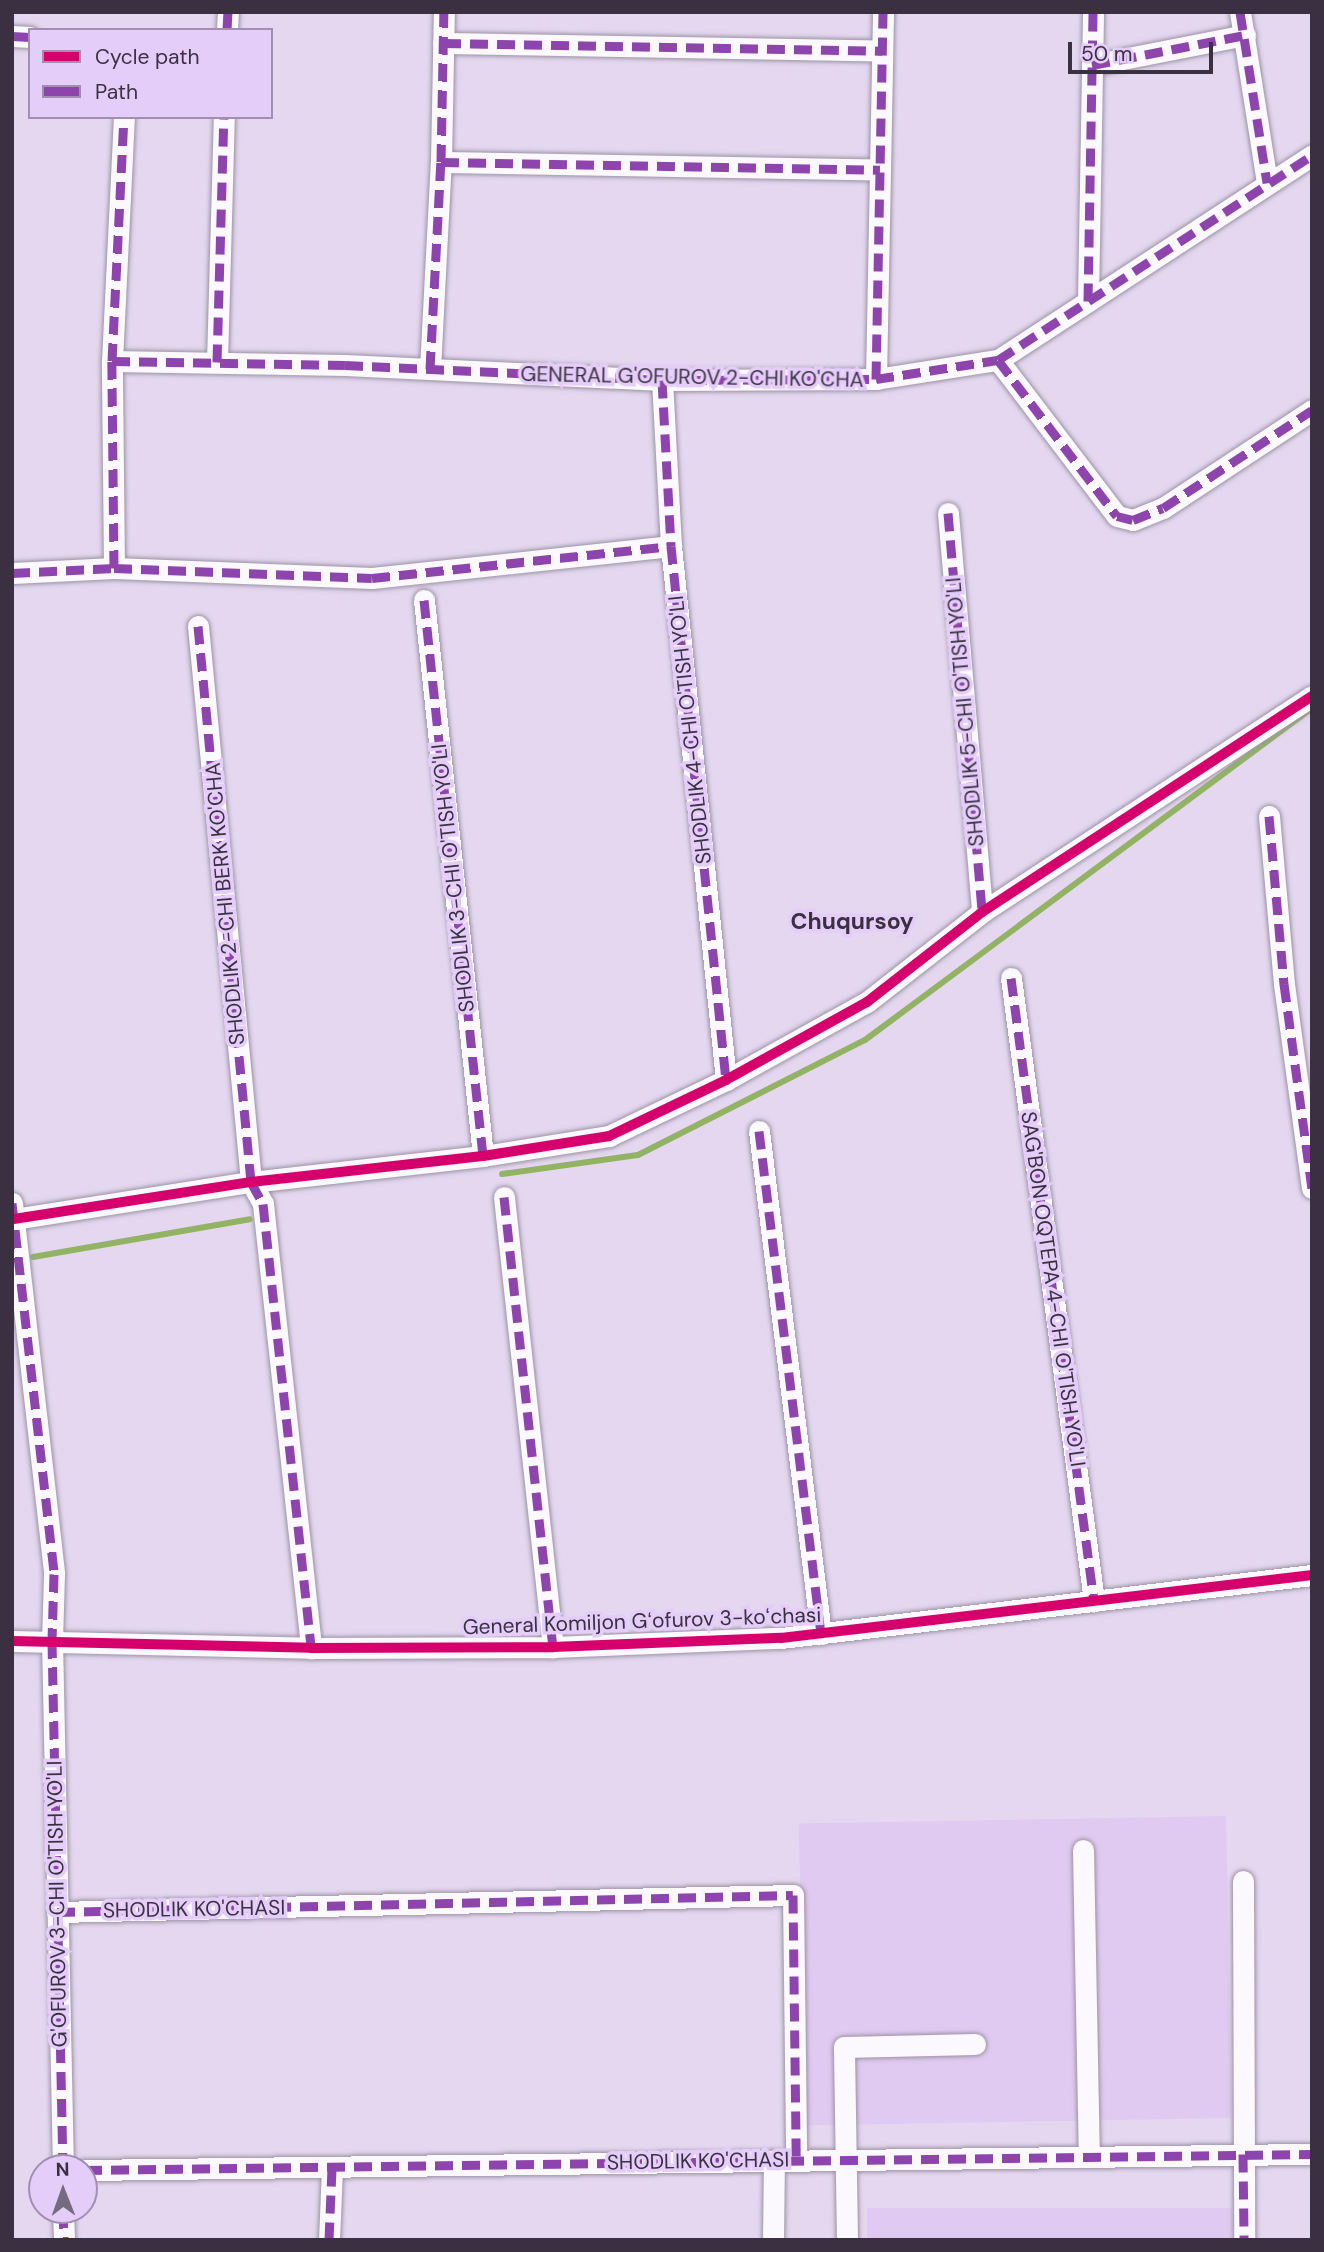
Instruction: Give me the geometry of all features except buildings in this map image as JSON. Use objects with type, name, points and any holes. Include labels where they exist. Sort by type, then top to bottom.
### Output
[{"type":"street","points":[[430,369],[441,162],[444,12]]},
{"type":"street","points":[[876,379],[883,12]]},
{"type":"street","points":[[1088,301],[1093,12]]},
{"type":"street","points":[[1240,12],[1268,183]]},
{"type":"street","points":[[1092,65],[1245,35]]},
{"type":"street","points":[[443,43],[882,51]]},
{"type":"street","points":[[114,568],[112,361],[124,119]]},
{"type":"street","points":[[217,362],[224,119]]},
{"type":"street","name":"GENERAL G'OFUROV 2-CHI KO'CHA","points":[[112,361],[430,369],[662,380],[876,379],[999,360],[1312,155]]},
{"type":"street","points":[[441,162],[880,170]]},
{"type":"street","points":[[999,360],[1117,516],[1133,520],[1163,508],[1312,410]]},
{"type":"street","name":"SHODLIK 4-CHI O'TISH YO'LI","points":[[662,380],[671,546],[726,1080]]},
{"type":"street","name":"SHODLIK 5-CHI O'TISH YO'LI","points":[[948,513],[982,912]]},
{"type":"street","points":[[12,573],[114,568],[372,578],[671,546]]},
{"type":"street","name":"SHODLIK 3-CHI O'TISH YO'LI","points":[[424,600],[482,1156]]},
{"type":"street","name":"SHODLIK 2-CHI BERK KO'CHA","points":[[198,626],[251,1182],[263,1204],[311,1648]]},
{"type":"street","points":[[13,1211],[482,1156],[609,1136],[726,1080],[867,1002],[982,912],[1312,696]]},
{"type":"street","points":[[1269,816],[1284,985],[1312,1188]]},
{"type":"street","name":"SAG'BON OQTEPA 4-CHI O'TISH YO'LI","points":[[1012,978],[1094,1601]]},
{"type":"street","points":[[759,1131],[821,1634]]},
{"type":"street","points":[[504,1197],[553,1647]]},
{"type":"street","name":"G'OFUROV 3-CHI O'TISH YO'LI","points":[[13,1211],[54,1574],[52,1640],[63,2154]]},
{"type":"street","name":"General Komiljon Gʻofurov 3-koʻchasi","points":[[12,1641],[311,1648],[553,1647],[781,1639],[1312,1575]]},
{"type":"street","points":[[1083,1850],[1089,2156]]},
{"type":"street","points":[[1243,1881],[1244,2240]]},
{"type":"street","name":"SHODLIK KO'CHASI","points":[[57,1912],[793,1895],[796,2159]]},
{"type":"street","points":[[847,2240],[848,2159],[844,2047],[975,2045]]},
{"type":"street","name":"SHODLIK KO'CHASI","points":[[98,2170],[332,2169],[796,2159],[1312,2154]]},
{"type":"street","points":[[774,2160],[774,2240]]},
{"type":"street","points":[[329,2240],[332,2169]]},
{"type":"shaded area","points":[[1226,1816],[1231,2118],[804,2125],[799,1823]]},
{"type":"shaded area","points":[[867,2208],[1232,2208],[1232,2240],[867,2240]]},
{"type":"waterway","points":[[502,1174],[638,1155],[865,1040],[1312,708]]},
{"type":"waterway","points":[[33,1257],[250,1219]]},
{"type":"marked path","points":[[227,28],[228,12]]},
{"type":"marked path","points":[[430,369],[441,162],[444,12]]},
{"type":"marked path","points":[[876,379],[883,12]]},
{"type":"marked path","points":[[1088,301],[1093,12]]},
{"type":"marked path","points":[[1240,12],[1267,183]]},
{"type":"marked path","points":[[1092,65],[1245,35]]},
{"type":"marked path","points":[[12,36],[28,37]]},
{"type":"marked path","points":[[443,43],[882,51]]},
{"type":"marked path","points":[[114,568],[112,361],[124,119]]},
{"type":"marked path","points":[[217,362],[224,119]]},
{"type":"marked path","points":[[112,361],[345,365],[662,380],[876,379],[998,360],[1312,155]]},
{"type":"marked path","points":[[441,162],[880,170]]},
{"type":"marked path","points":[[998,360],[1117,516],[1133,520],[1163,508],[1312,410]]},
{"type":"marked path","points":[[662,380],[671,546],[726,1080]]},
{"type":"marked path","points":[[948,513],[982,912]]},
{"type":"marked path","points":[[12,573],[114,568],[372,578],[671,546]]},
{"type":"marked path","points":[[424,600],[483,1156]]},
{"type":"marked path","points":[[198,626],[251,1182],[263,1204],[311,1648]]},
{"type":"marked path","points":[[1269,816],[1284,984],[1312,1188]]},
{"type":"marked path","points":[[1011,978],[1094,1601]]},
{"type":"marked path","points":[[759,1131],[821,1634]]},
{"type":"marked path","points":[[504,1197],[553,1647]]},
{"type":"marked path","points":[[12,1203],[54,1574],[52,1640],[63,2154]]},
{"type":"marked path","points":[[57,1912],[793,1895],[796,2159]]},
{"type":"marked path","points":[[1243,2154],[1244,2240]]},
{"type":"marked path","points":[[98,2170],[1312,2154]]},
{"type":"marked path","points":[[329,2240],[332,2169]]},
{"type":"marked path","points":[[63,2224],[64,2240]]},
{"type":"cycle path","points":[[14,1219],[251,1182],[483,1156],[609,1136],[726,1080],[867,1002],[982,912],[1312,696]]},
{"type":"cycle path","points":[[12,1641],[311,1648],[553,1647],[781,1638],[1312,1575]]},
{"type":"district","name":"Chuqursoy","points":[[852,921]]}]
